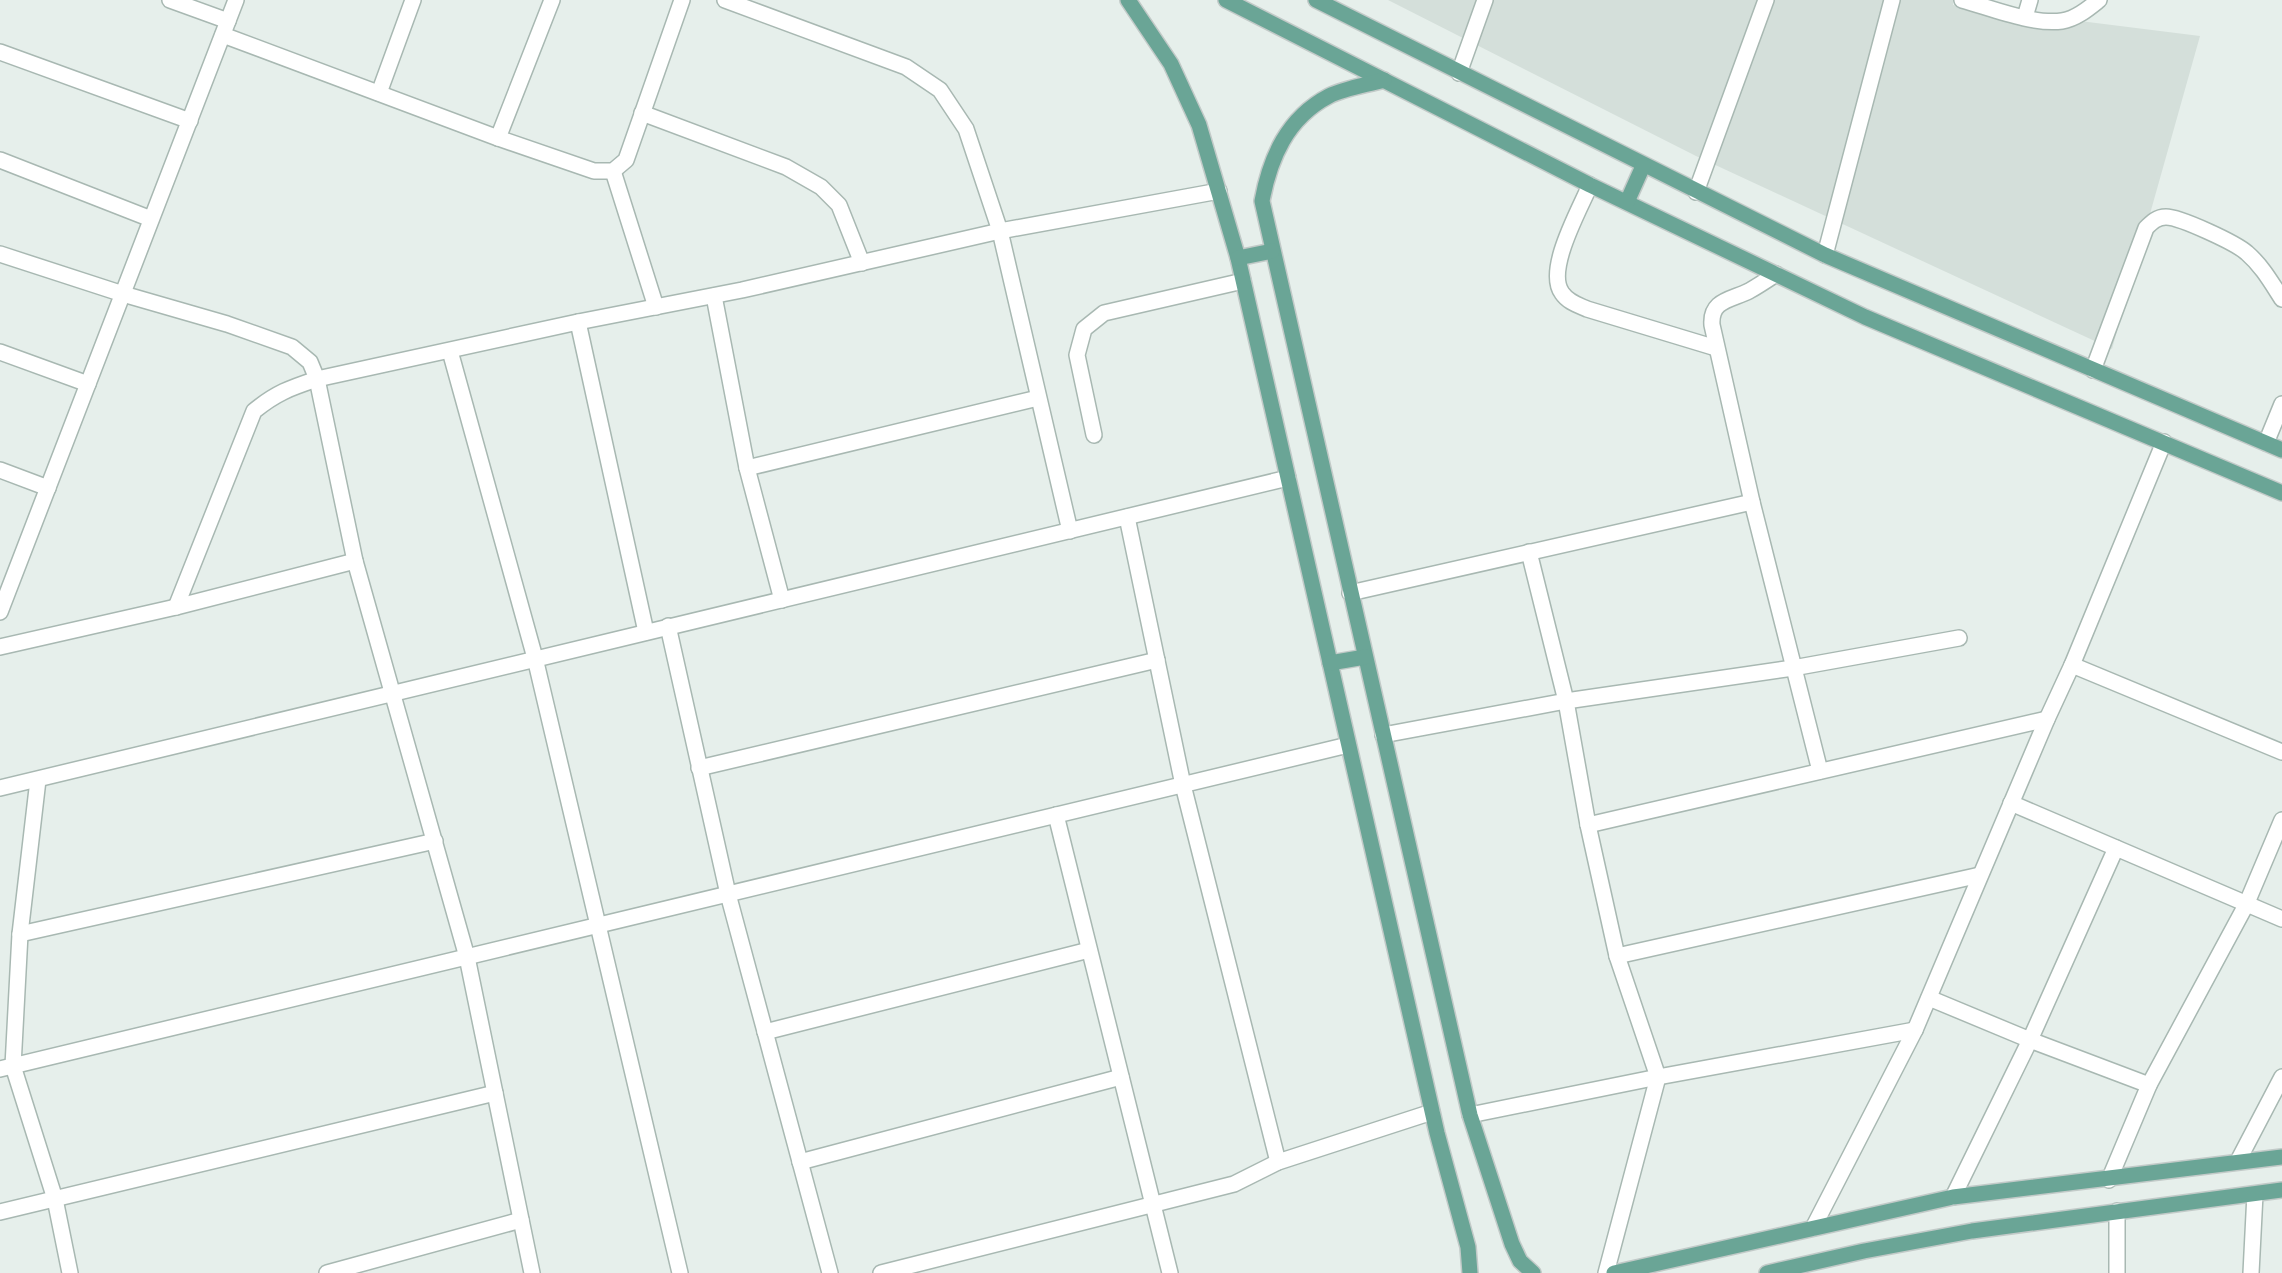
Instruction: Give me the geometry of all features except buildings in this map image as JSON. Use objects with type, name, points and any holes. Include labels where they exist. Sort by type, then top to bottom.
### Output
[{"type":"main road","points":[[1128,0],[1171,64],[1199,126],[1238,258],[1432,1112],[1468,1247],[1470,1273]]},
{"type":"main road","points":[[1226,0],[1590,185],[1866,317],[2282,493]]},
{"type":"main road","points":[[1316,0],[1643,166],[1825,255],[2282,450]]},
{"type":"main road","points":[[1384,80],[1330,95],[1303,114],[1282,140],[1268,170],[1262,202],[1470,1115],[1512,1244],[1520,1260],[1533,1273]]},
{"type":"main road","points":[[1627,202],[1643,166]]},
{"type":"main road","points":[[1238,258],[1272,252]]},
{"type":"main road","points":[[1330,663],[1365,657]]},
{"type":"main road","points":[[1617,1273],[1953,1196],[2110,1180],[2238,1162],[2282,1158]]},
{"type":"main road","points":[[1767,1273],[1864,1251],[1972,1231],[2282,1190]]},
{"type":"street","points":[[170,0],[228,20]]},
{"type":"street","points":[[0,612],[236,0]]},
{"type":"street","points":[[379,93],[413,0]]},
{"type":"street","points":[[498,138],[552,0]]},
{"type":"street","points":[[223,35],[498,138],[594,171],[613,171],[626,160],[682,0]]},
{"type":"street","points":[[725,0],[906,67],[940,90],[966,129],[1000,231],[1070,531]]},
{"type":"street","points":[[1459,73],[1485,0]]},
{"type":"street","points":[[1696,192],[1766,0]]},
{"type":"street","points":[[1825,255],[1892,0]]},
{"type":"street","points":[[1962,0],[2043,22],[2064,21],[2084,12],[2099,0]]},
{"type":"street","points":[[2025,17],[2030,0]]},
{"type":"street","points":[[0,52],[190,120]]},
{"type":"street","points":[[642,113],[786,167],[822,187],[839,205],[862,263]]},
{"type":"street","points":[[0,160],[151,219]]},
{"type":"street","points":[[613,171],[656,307]]},
{"type":"street","points":[[1590,185],[1558,262],[1556,276],[1560,292],[1569,301],[1587,309],[1716,348]]},
{"type":"street","points":[[176,607],[254,411],[272,396],[317,379],[578,322],[714,296],[1000,231],[1219,191]]},
{"type":"street","points":[[2093,370],[2146,228],[2153,220],[2166,217],[2185,221],[2245,251],[2262,268],[2282,299]]},
{"type":"street","points":[[0,254],[122,294],[227,324],[292,347],[310,362],[317,379],[355,561],[467,957],[532,1273]]},
{"type":"street","points":[[1776,274],[1747,292],[1724,300],[1715,308],[1711,319],[1752,502],[1820,771]]},
{"type":"street","points":[[1094,435],[1077,355],[1084,329],[1104,313],[1243,281]]},
{"type":"street","points":[[714,296],[747,468],[782,600]]},
{"type":"street","points":[[578,322],[646,632]]},
{"type":"street","points":[[450,350],[535,658],[596,926],[680,1273]]},
{"type":"street","points":[[0,352],[88,384]]},
{"type":"street","points":[[747,468],[1038,398]]},
{"type":"street","points":[[2266,443],[2282,404]]},
{"type":"street","points":[[1813,1228],[1915,1030],[2047,719],[2072,665],[2164,442]]},
{"type":"street","points":[[0,470],[48,488]]},
{"type":"street","points":[[0,788],[1288,478]]},
{"type":"street","points":[[1350,593],[1752,502]]},
{"type":"street","points":[[1127,517],[1183,784],[1278,1162]]},
{"type":"street","points":[[1529,552],[1566,701],[1588,825],[1617,956],[1658,1077],[1617,1273]]},
{"type":"street","points":[[0,647],[176,607],[355,561]]},
{"type":"street","points":[[668,626],[728,894],[830,1273]]},
{"type":"street","points":[[1383,736],[1566,701],[1794,668],[1959,638]]},
{"type":"street","points":[[700,768],[1157,660]]},
{"type":"street","points":[[2072,665],[2282,752]]},
{"type":"street","points":[[1588,825],[2047,719]]},
{"type":"street","points":[[6,1067],[1348,745]]},
{"type":"street","points":[[38,780],[6,1067],[55,1199],[70,1273]]},
{"type":"street","points":[[2011,803],[2282,920]]},
{"type":"street","points":[[1056,815],[1170,1273]]},
{"type":"street","points":[[2110,1180],[2149,1085],[2246,905],[2282,820]]},
{"type":"street","points":[[20,934],[435,842]]},
{"type":"street","points":[[1953,1196],[2030,1040],[2116,848]]},
{"type":"street","points":[[1617,956],[1980,875]]},
{"type":"street","points":[[765,1032],[1089,950]]},
{"type":"street","points":[[1929,998],[2030,1040],[2149,1085]]},
{"type":"street","points":[[1470,1115],[1658,1077],[1915,1030]]},
{"type":"street","points":[[800,1162],[1121,1077]]},
{"type":"street","points":[[2238,1162],[2282,1078]]},
{"type":"street","points":[[0,1212],[495,1093]]},
{"type":"street","points":[[881,1273],[1234,1184],[1278,1162],[1432,1112]]},
{"type":"street","points":[[2251,1273],[2256,1194]]},
{"type":"street","points":[[2117,1211],[2117,1273]]},
{"type":"street","points":[[327,1273],[521,1220]]},
{"type":"shaded area","points":[[1388,0],[1953,0],[1953,5],[2200,36],[2112,349],[1696,156]]}]
